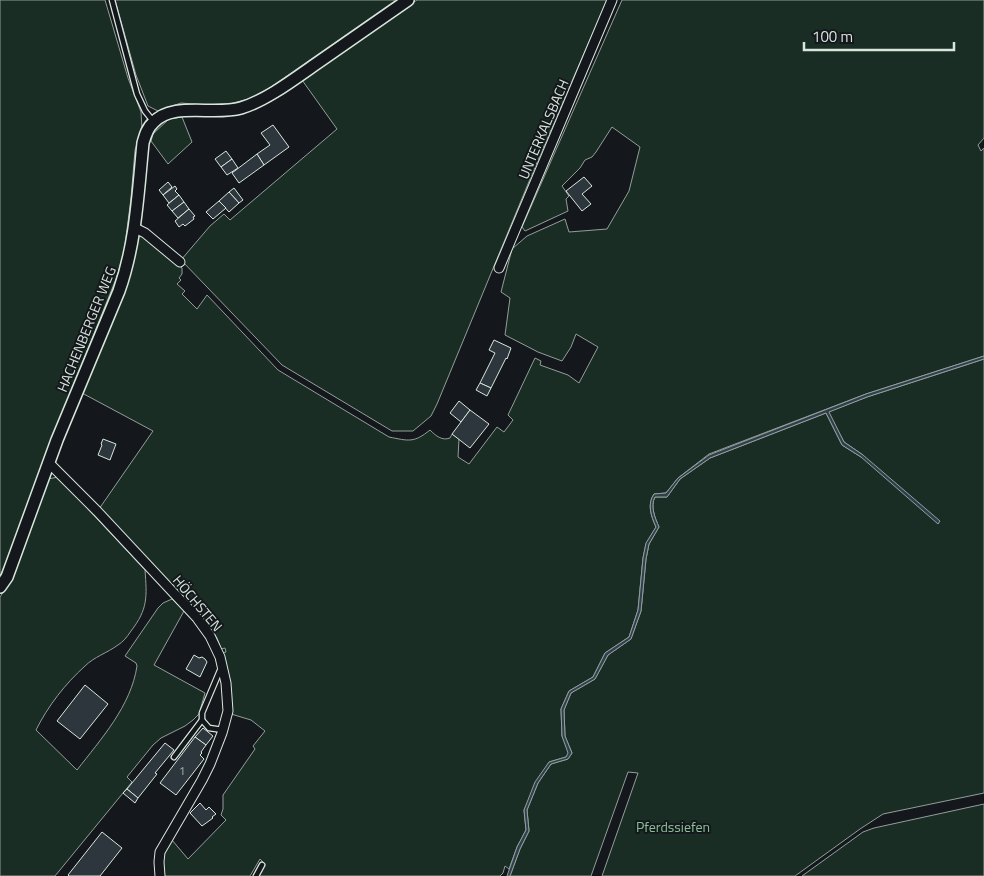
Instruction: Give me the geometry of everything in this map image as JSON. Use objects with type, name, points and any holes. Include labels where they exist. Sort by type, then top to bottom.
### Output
[{"type":"street","points":[[154,121],[169,112],[182,110],[227,112],[257,101],[283,87],[408,0]]},
{"type":"street","name":"UNTERKALSBACH","points":[[499,268],[612,0]]},
{"type":"street","name":"HACHENBERGER WEG","points":[[0,587],[6,577],[74,398],[126,271],[135,228],[143,143],[147,130],[154,121]]},
{"type":"street","points":[[135,228],[145,233],[180,262]]},
{"type":"street","name":"HÖCHSTEN","points":[[49,463],[97,511],[197,618],[214,644],[222,667],[226,683],[228,711],[223,730],[214,757],[160,852],[160,876]]},
{"type":"lane","points":[[112,0],[138,94],[145,112],[154,121]]},
{"type":"lane","points":[[174,757],[202,720],[202,713],[222,667]]},
{"type":"lane","points":[[202,720],[209,728],[223,730]]},
{"type":"lane","points":[[256,876],[262,864]]},
{"type":"green space","points":[[0,0],[105,0],[128,78],[141,112],[142,129],[135,150],[124,253],[116,279],[46,453],[0,576]]},
{"type":"green space","points":[[115,0],[396,0],[268,89],[248,99],[226,105],[181,103],[158,111],[148,106],[136,75]]},
{"type":"green space","points":[[417,0],[607,0],[535,167],[437,404],[431,416],[413,431],[392,431],[282,365],[181,260],[210,226],[224,214],[230,220],[337,129],[302,80]]},
{"type":"green space","points":[[622,0],[984,0],[984,138],[978,145],[981,151],[984,148],[984,356],[866,394],[709,454],[678,478],[666,493],[654,494],[650,506],[656,527],[646,544],[638,610],[629,637],[605,653],[593,677],[569,691],[561,709],[562,736],[569,753],[566,757],[549,762],[524,810],[526,830],[509,869],[505,866],[500,876],[259,876],[265,864],[260,859],[250,876],[165,876],[163,856],[172,840],[188,859],[226,820],[221,815],[223,795],[255,749],[253,746],[265,731],[251,720],[231,714],[230,683],[222,653],[226,652],[225,648],[221,649],[217,638],[207,622],[99,509],[153,431],[82,393],[138,236],[144,234],[182,268],[182,274],[179,278],[181,280],[177,284],[185,291],[182,294],[197,309],[207,295],[278,370],[389,437],[411,440],[420,437],[430,430],[444,439],[450,438],[452,434],[459,439],[458,457],[469,464],[497,427],[504,432],[513,420],[508,415],[535,358],[541,361],[540,365],[568,375],[579,383],[598,347],[576,334],[571,347],[562,361],[538,352],[505,335],[510,298],[501,292],[512,249],[527,236],[565,219],[569,232],[607,229],[629,191],[640,147],[612,127],[592,157],[585,160],[580,168],[562,186],[569,196],[566,199],[568,211],[525,231],[522,227]]},
{"type":"green space","points":[[182,117],[192,142],[168,164],[151,141],[153,134],[169,119]]},
{"type":"green space","name":"Pferdssiefen","points":[[984,359],[984,793],[883,814],[795,876],[602,876],[638,773],[628,772],[591,876],[510,876],[529,831],[527,810],[538,783],[551,764],[568,759],[572,753],[565,736],[564,710],[571,693],[595,679],[608,655],[631,639],[641,611],[649,544],[659,527],[653,508],[655,497],[667,497],[680,479],[710,458],[826,413],[842,445],[861,457],[863,455],[844,442],[828,412],[867,397]]},
{"type":"green space","points":[[58,477],[145,570],[146,595],[141,616],[126,637],[120,644],[96,658],[78,673],[52,704],[36,730],[77,770],[114,721],[134,681],[136,663],[125,656],[158,608],[163,603],[172,599],[184,611],[154,665],[205,693],[199,714],[185,726],[161,738],[153,745],[127,777],[132,782],[55,876],[0,876],[0,597],[7,586],[48,479]]},
{"type":"green space","points":[[984,804],[984,876],[802,876],[863,832]]},
{"type":"water","points":[[984,356],[984,359],[867,397],[829,412],[844,442],[863,455],[940,521],[938,524],[861,457],[842,445],[826,413],[710,458],[680,479],[667,497],[655,497],[653,508],[659,527],[649,544],[641,611],[631,639],[608,655],[595,679],[571,693],[564,710],[565,736],[572,753],[568,759],[551,764],[538,783],[527,810],[529,831],[510,876],[507,876],[517,847],[526,830],[524,810],[535,782],[549,762],[566,757],[568,753],[562,736],[561,709],[569,691],[593,677],[605,653],[629,637],[638,610],[646,543],[656,527],[650,506],[654,494],[666,493],[678,478],[709,455],[866,394]]},
{"type":"building","points":[[273,125],[289,147],[264,165],[257,154],[270,145],[261,133]]},
{"type":"building","points":[[226,151],[232,159],[221,167],[215,159]]},
{"type":"building","points":[[257,154],[264,165],[239,183],[232,173]]},
{"type":"building","points":[[232,159],[238,168],[227,175],[221,167]]},
{"type":"building","points":[[584,177],[592,186],[582,194],[591,204],[582,211],[566,191]]},
{"type":"building","points":[[168,182],[172,187],[163,195],[159,190]]},
{"type":"building","points":[[175,186],[177,189],[175,191],[179,195],[169,203],[163,195]]},
{"type":"building","points":[[234,188],[243,200],[239,203],[229,192]]},
{"type":"building","points":[[229,192],[239,203],[229,212],[219,201]]},
{"type":"building","points":[[179,195],[184,202],[172,211],[167,205]]},
{"type":"building","points":[[219,201],[226,208],[213,219],[206,212]]},
{"type":"building","points":[[184,202],[189,209],[178,218],[172,211]]},
{"type":"building","points":[[189,209],[195,216],[193,217],[194,219],[185,226],[183,224],[179,227],[175,221]]},
{"type":"building","points":[[494,340],[511,348],[491,388],[480,383],[495,353],[489,350]]},
{"type":"building","points":[[480,383],[491,388],[487,396],[476,390]]},
{"type":"building","points":[[459,401],[470,410],[461,422],[450,413]]},
{"type":"building","points":[[470,410],[489,424],[470,448],[452,434]]},
{"type":"building","points":[[103,439],[116,444],[110,460],[98,455]]},
{"type":"building","points":[[194,655],[199,658],[202,657],[207,662],[200,677],[186,669]]},
{"type":"building","points":[[85,685],[108,704],[80,739],[57,721]]},
{"type":"building","points":[[203,728],[213,736],[206,745],[195,737]]},
{"type":"building","points":[[195,737],[206,745],[200,755],[204,759],[176,795],[160,783]]},
{"type":"building","points":[[165,743],[174,750],[138,798],[127,789]]},
{"type":"building","points":[[127,789],[138,798],[135,803],[123,793]]},
{"type":"building","points":[[200,803],[206,810],[209,807],[216,814],[202,826],[190,813]]},
{"type":"building","points":[[102,832],[122,848],[100,876],[69,876],[68,875]]}]
